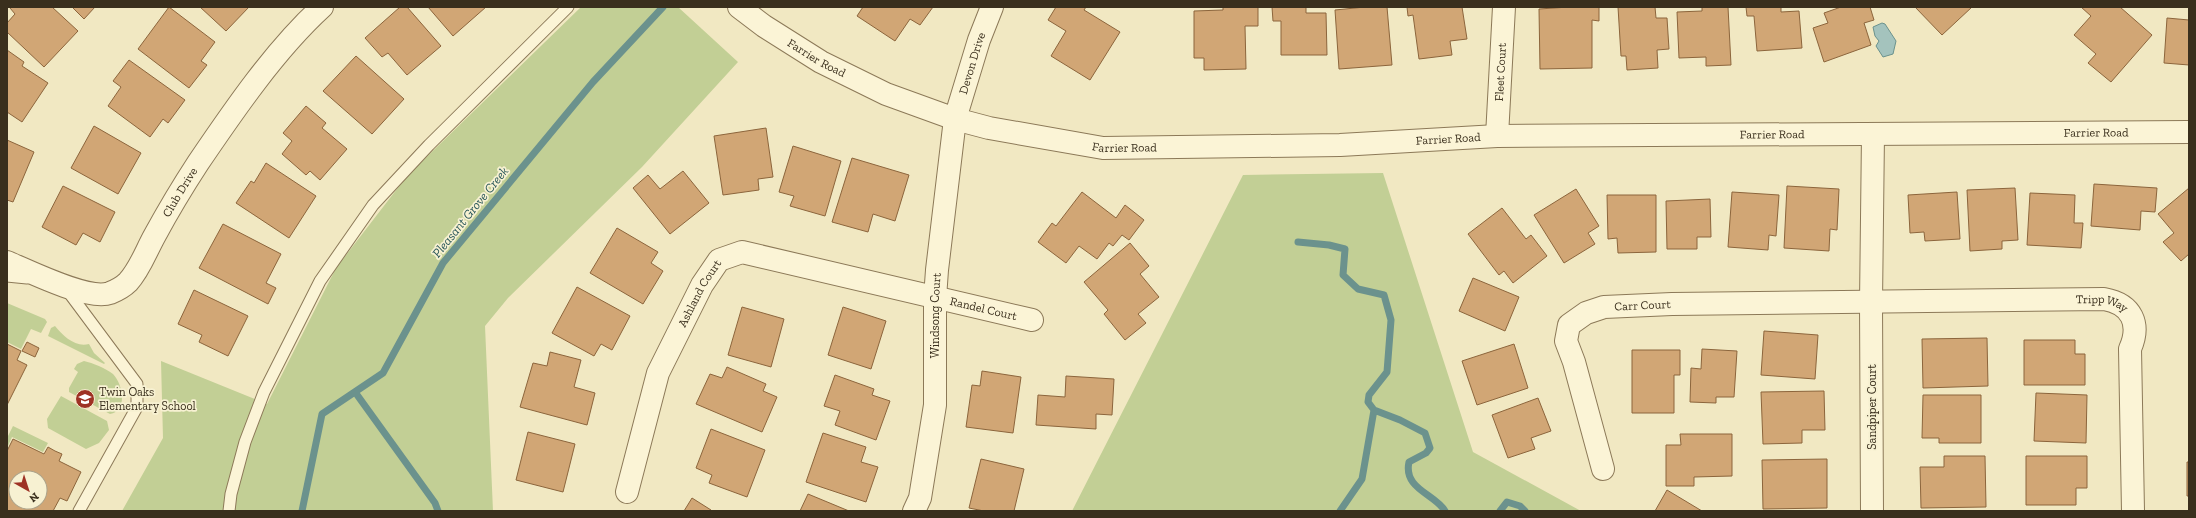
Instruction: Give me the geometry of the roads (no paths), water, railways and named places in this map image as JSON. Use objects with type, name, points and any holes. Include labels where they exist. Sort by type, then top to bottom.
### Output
[{"type":"street","name":"Club Drive","points":[[7,262],[56,283],[90,294],[109,294],[127,284],[137,270],[155,235],[197,164],[247,92],[310,18],[322,7]]},
{"type":"street","name":"Farrier Road","points":[[739,7],[764,26],[820,62],[886,94],[955,120],[1010,133],[1103,148],[1340,146],[1497,136],[2189,132]]},
{"type":"street","name":"Devon Drive","points":[[955,120],[979,40],[992,7]]},
{"type":"street","name":"Fleet Court","points":[[1497,136],[1504,7]]},
{"type":"street","name":"Windsong Court","points":[[914,511],[920,498],[935,405],[935,298],[955,120]]},
{"type":"street","name":"Sandpiper Court","points":[[1872,511],[1871,303],[1873,134]]},
{"type":"street","name":"Ashland Court","points":[[627,492],[658,373],[702,284],[719,260],[742,252],[935,298]]},
{"type":"street","name":"Randel Court","points":[[935,298],[1032,320]]},
{"type":"street","name":"Tripp Way","points":[[1871,303],[2078,301],[2098,299],[2117,301],[2126,307],[2136,328],[2134,340],[2130,349],[2133,511]]},
{"type":"street","name":"Carr Court","points":[[1603,469],[1574,362],[1566,341],[1570,325],[1586,313],[1604,307],[1672,304],[1871,303]]},
{"type":"lane","points":[[229,511],[231,494],[245,442],[264,392],[320,281],[373,205],[429,145],[568,7]]},
{"type":"lane","points":[[7,276],[56,283],[137,384],[137,407],[80,511]]},
{"type":"water","points":[[1882,23],[1885,24],[1896,41],[1893,54],[1883,57],[1876,46],[1879,41],[1875,36],[1873,27]]},
{"type":"waterway","name":"Pleasant Grove Creek","points":[[302,511],[322,414],[383,373],[443,263],[593,82],[663,7]]},
{"type":"waterway","points":[[1298,242],[1329,245],[1345,249],[1343,275],[1358,289],[1384,295],[1391,320],[1387,372],[1369,395],[1368,402],[1374,410],[1362,479],[1340,511]]},
{"type":"waterway","points":[[355,392],[435,503],[438,511]]},
{"type":"waterway","points":[[1374,410],[1400,420],[1425,433],[1430,448],[1426,453],[1409,462],[1408,471],[1415,485],[1440,505],[1445,511]]},
{"type":"waterway","points":[[1500,511],[1507,502],[1520,506],[1525,511]]},
{"type":"place","name":"Twin Oaks Elementary School","points":[[85,399]]}]
